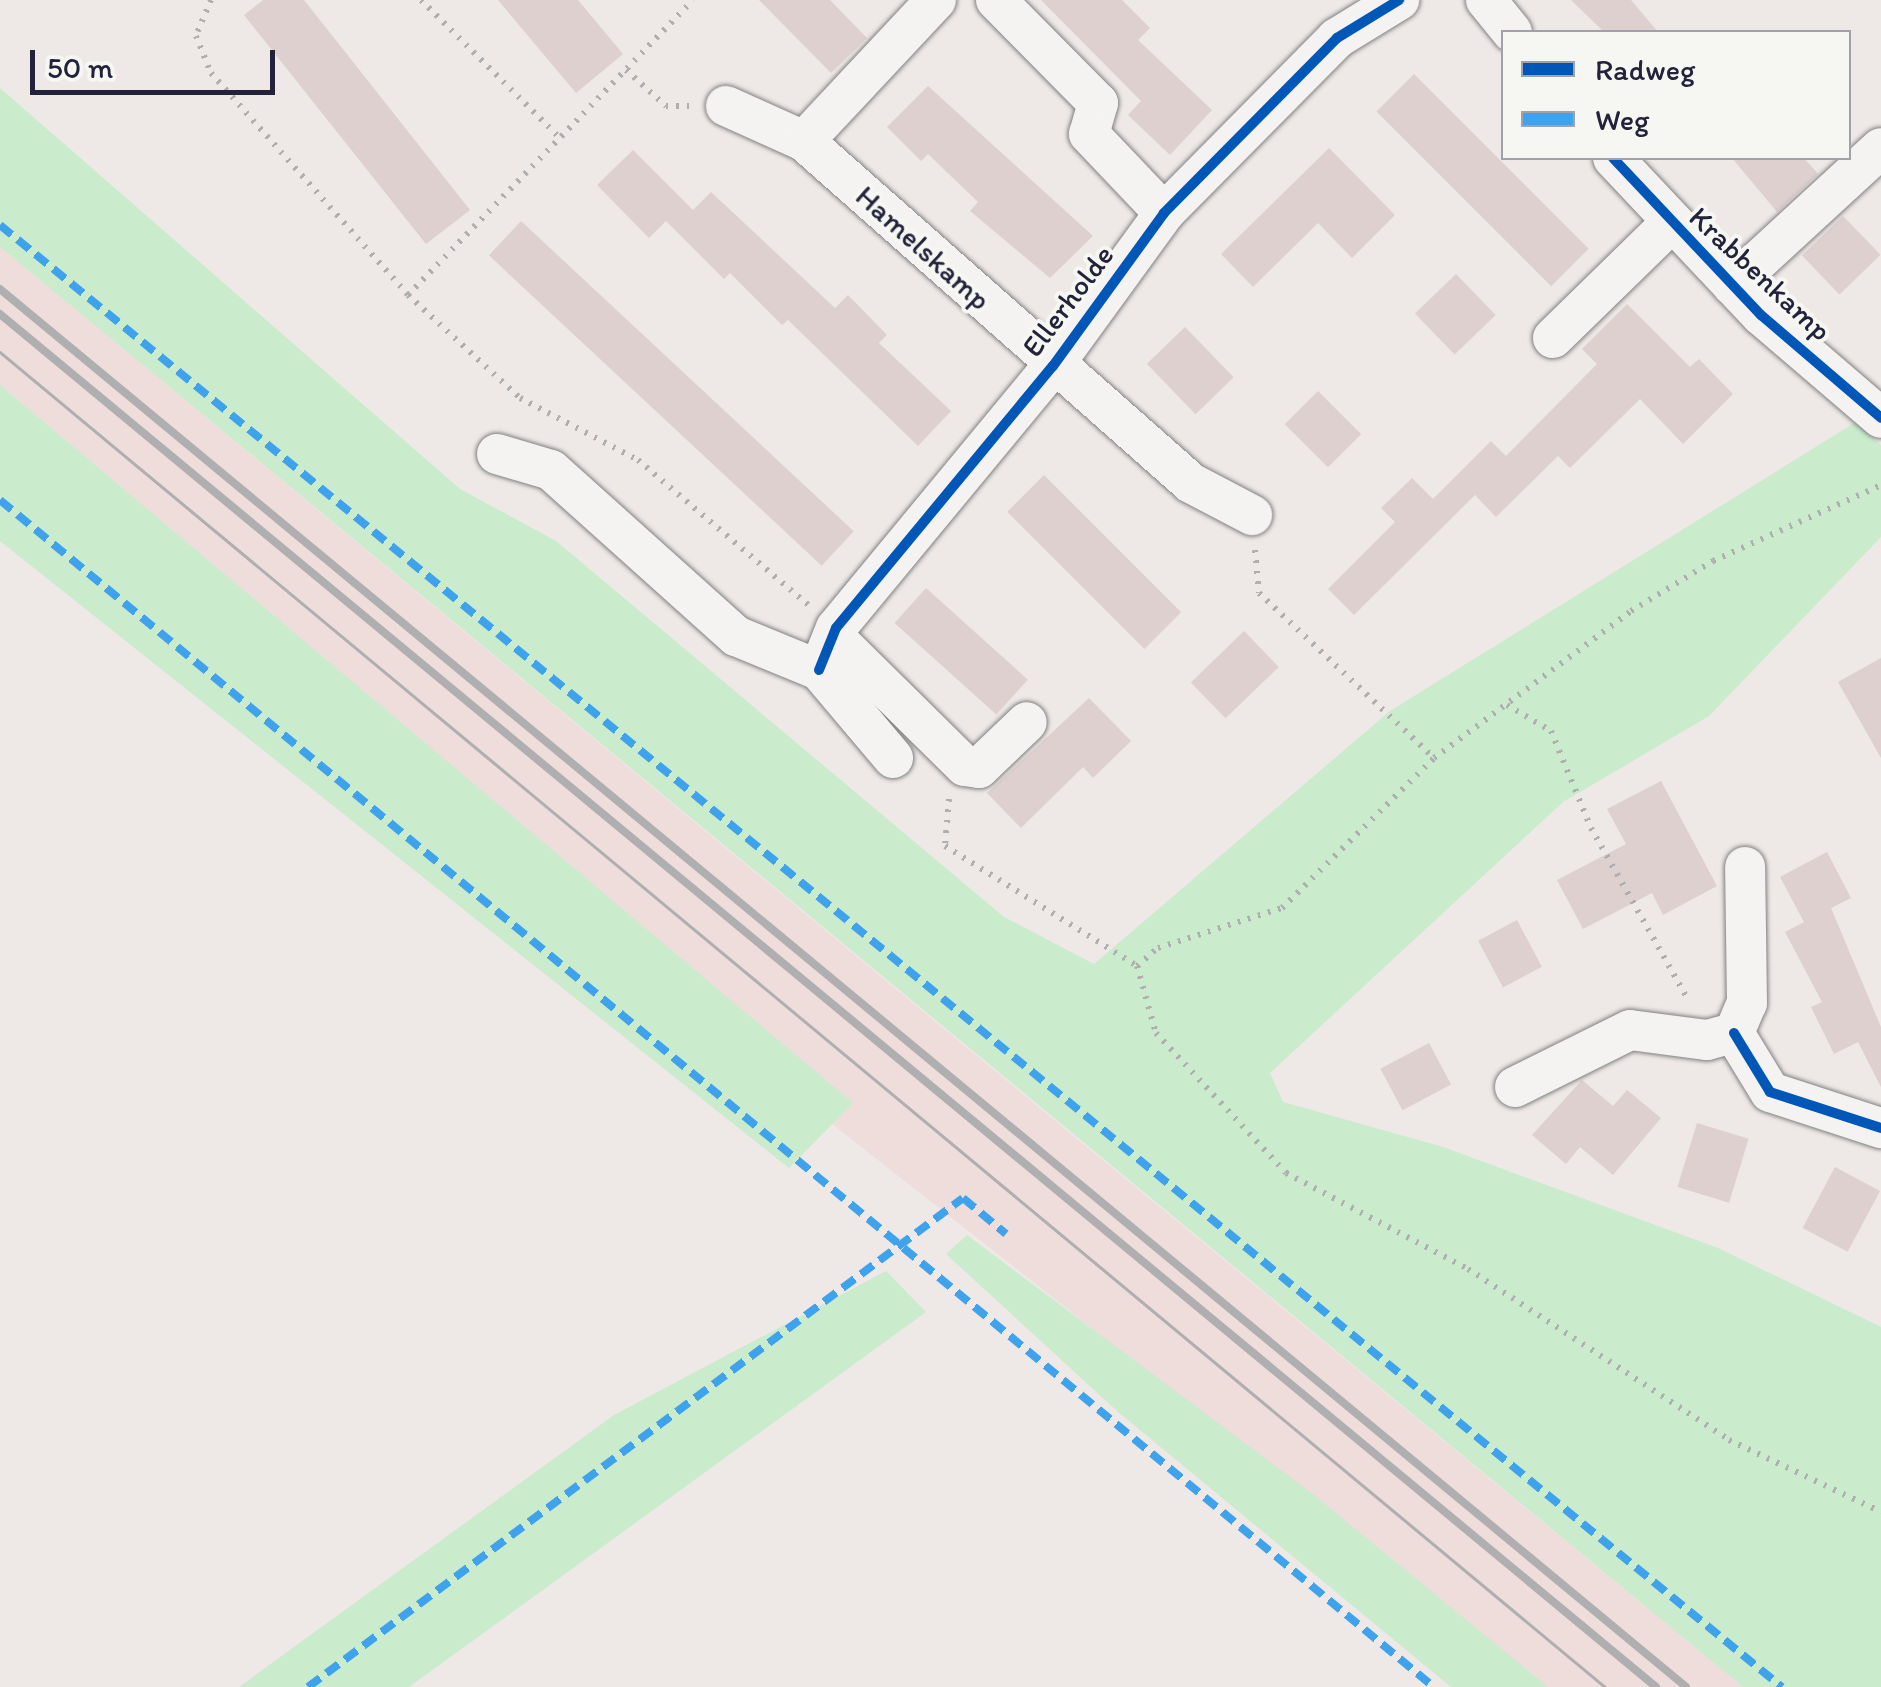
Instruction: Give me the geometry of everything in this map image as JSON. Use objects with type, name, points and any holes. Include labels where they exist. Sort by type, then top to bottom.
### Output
[{"type":"street","points":[[804,141],[936,0]]},
{"type":"street","points":[[996,0],[1098,102],[1089,134],[1164,213]]},
{"type":"street","name":"Ellerholde","points":[[829,645],[1053,366],[1164,213],[1337,38],[1399,0]]},
{"type":"street","points":[[1486,0],[1510,30]]},
{"type":"street","name":"Hamelskamp","points":[[726,106],[804,141],[1053,366],[1191,483],[1252,515]]},
{"type":"street","points":[[1732,286],[1881,148]]},
{"type":"street","name":"Krabbenkamp","points":[[1616,160],[1670,224],[1732,286],[1881,418]]},
{"type":"street","points":[[1553,338],[1670,224]]},
{"type":"street","points":[[498,454],[550,470],[736,636],[829,645],[965,766],[978,768],[1027,722]]},
{"type":"street","points":[[829,645],[893,758]]},
{"type":"street","points":[[1734,1034],[1747,1002],[1745,867]]},
{"type":"street","points":[[1515,1087],[1630,1030],[1707,1040],[1734,1034]]},
{"type":"street","points":[[1734,1034],[1770,1092],[1851,1126],[1881,1128]]},
{"type":"path","points":[[211,0],[196,36],[210,73],[408,295],[520,398],[638,460],[829,645]]},
{"type":"path","points":[[420,0],[560,138]]},
{"type":"path","points":[[408,295],[693,0]]},
{"type":"path","points":[[626,70],[666,106],[726,106]]},
{"type":"path","points":[[1137,966],[1158,948],[1282,908],[1434,758],[1507,706],[1713,561],[1881,485]]},
{"type":"path","points":[[1252,515],[1259,593],[1434,758]]},
{"type":"path","points":[[1507,706],[1551,731],[1680,995],[1734,1034]]},
{"type":"path","points":[[938,792],[953,803],[944,846],[1137,966],[1156,1033],[1286,1173],[1468,1269],[1729,1440],[1881,1512]]},
{"type":"shaded area","points":[[0,247],[1743,1687],[1548,1687],[831,1123],[852,1103],[0,385]]},
{"type":"green space","points":[[0,88],[460,489],[556,541],[1004,917],[1094,964],[1390,711],[1856,422],[1881,445],[1881,537],[1709,716],[1563,802],[1270,1073],[1283,1102],[1443,1147],[1718,1248],[1881,1327],[1881,1687],[1743,1687],[0,247]]},
{"type":"green space","points":[[0,385],[853,1103],[789,1168],[0,541]]},
{"type":"green space","points":[[967,1235],[1314,1495],[1548,1687],[1451,1687],[1117,1411],[946,1254]]},
{"type":"green space","points":[[886,1271],[926,1312],[409,1687],[239,1687],[614,1415]]},
{"type":"building","points":[[263,0],[304,0],[470,210],[426,244],[244,15]]},
{"type":"building","points":[[498,0],[578,0],[623,54],[576,93]]},
{"type":"building","points":[[759,0],[830,0],[867,38],[831,73]]},
{"type":"building","points":[[1041,0],[1122,0],[1150,28],[1138,40],[1212,110],[1170,155],[1128,115],[1141,101]]},
{"type":"building","points":[[1571,0],[1631,0],[1656,30],[1602,30]]},
{"type":"building","points":[[1414,74],[1589,249],[1551,286],[1377,111]]},
{"type":"building","points":[[928,86],[1093,236],[1050,278],[970,211],[978,202],[928,154],[921,161],[887,127]]},
{"type":"building","points":[[1329,148],[1395,215],[1352,258],[1318,223],[1253,287],[1221,254]]},
{"type":"building","points":[[633,150],[693,210],[711,192],[835,308],[848,295],[887,335],[879,343],[951,411],[918,446],[788,320],[782,325],[730,273],[724,279],[666,221],[649,238],[597,185]]},
{"type":"building","points":[[1734,160],[1806,160],[1818,174],[1777,212]]},
{"type":"building","points":[[1843,216],[1881,255],[1840,294],[1802,256]]},
{"type":"building","points":[[521,221],[854,531],[822,566],[489,255]]},
{"type":"building","points":[[1456,274],[1496,315],[1455,355],[1415,314]]},
{"type":"building","points":[[1627,304],[1690,367],[1699,359],[1733,394],[1683,444],[1640,399],[1570,468],[1558,456],[1496,517],[1475,495],[1354,615],[1328,589],[1395,522],[1381,508],[1412,478],[1433,499],[1491,441],[1506,456],[1597,364],[1582,349]]},
{"type":"building","points":[[1185,327],[1234,377],[1196,414],[1147,364]]},
{"type":"building","points":[[1318,391],[1361,434],[1328,467],[1285,424]]},
{"type":"building","points":[[1044,475],[1181,612],[1144,649],[1007,512]]},
{"type":"building","points":[[926,588],[1028,680],[996,715],[895,623]]},
{"type":"building","points":[[1244,631],[1279,667],[1226,718],[1191,682]]},
{"type":"building","points":[[1881,658],[1881,758],[1838,682]]},
{"type":"building","points":[[1089,698],[1131,741],[1093,778],[1083,767],[1021,828],[987,793]]},
{"type":"building","points":[[1661,781],[1717,886],[1663,915],[1652,893],[1583,929],[1557,880],[1626,844],[1607,809]]},
{"type":"building","points":[[1827,852],[1851,898],[1831,908],[1881,1027],[1881,1087],[1858,1042],[1834,1054],[1811,1007],[1822,1002],[1785,932],[1804,922],[1780,877]]},
{"type":"building","points":[[1517,920],[1542,967],[1503,987],[1478,941]]},
{"type":"building","points":[[1429,1043],[1451,1084],[1403,1110],[1380,1069]]},
{"type":"building","points":[[1582,1080],[1613,1106],[1627,1090],[1661,1118],[1613,1175],[1580,1147],[1566,1164],[1532,1135]]},
{"type":"building","points":[[1697,1123],[1749,1139],[1729,1203],[1677,1187]]},
{"type":"building","points":[[1835,1167],[1880,1191],[1848,1252],[1803,1228]]},
{"type":"tram line","points":[[0,352],[1605,1687]]},
{"type":"railway","points":[[0,289],[1686,1687]]},
{"type":"railway","points":[[0,314],[1656,1687]]},
{"type":"marked path","points":[[0,225],[1782,1687]]},
{"type":"marked path","points":[[0,500],[1434,1687]]},
{"type":"marked path","points":[[308,1687],[963,1198],[1006,1234]]},
{"type":"cycle path","points":[[819,670],[836,628],[1053,366],[1164,213],[1337,38],[1399,0]]},
{"type":"cycle path","points":[[1615,160],[1761,315],[1881,418]]},
{"type":"cycle path","points":[[1734,1033],[1770,1092],[1881,1128]]}]
